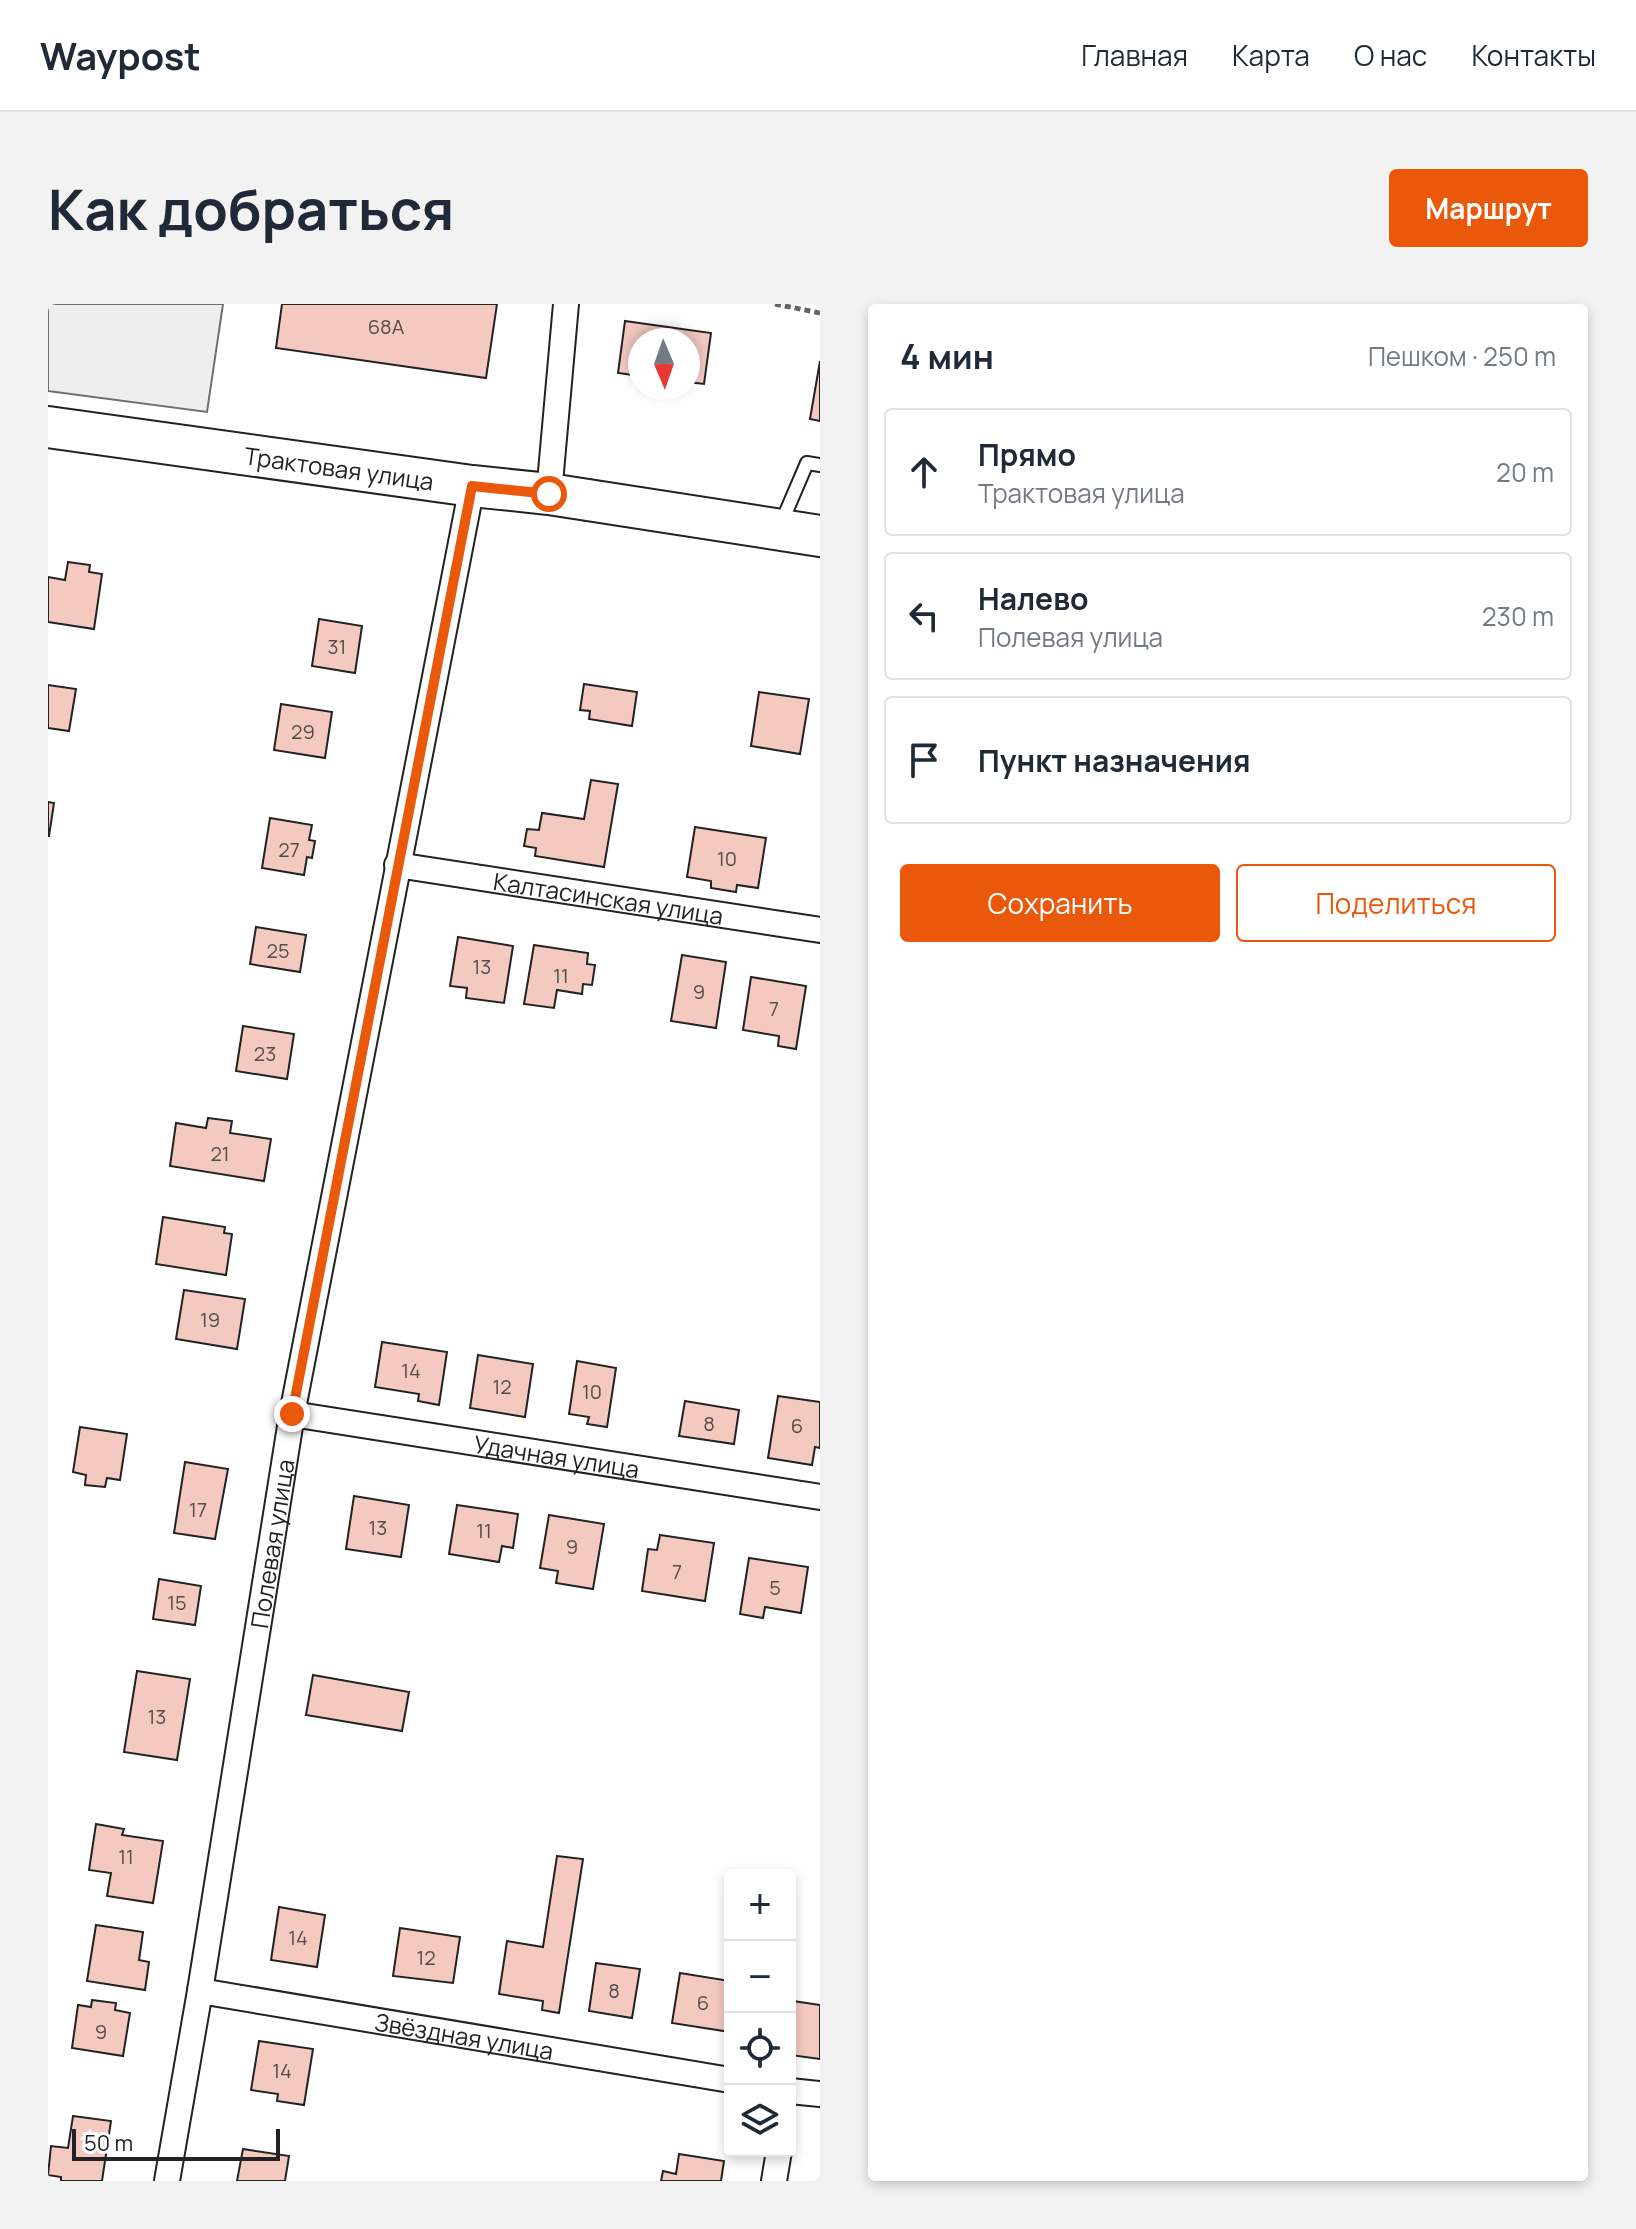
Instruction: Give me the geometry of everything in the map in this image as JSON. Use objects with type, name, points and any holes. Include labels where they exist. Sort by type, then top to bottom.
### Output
[{"type":"main road","name":"Трактовая улица","points":[[48,427],[549,494],[820,536]]},
{"type":"street","points":[[549,494],[566,304]]},
{"type":"street","name":"Полевая улица","points":[[167,2181],[292,1414],[472,486]]},
{"type":"street","name":"Калтасинская улица","points":[[397,865],[820,930]]},
{"type":"street","name":"Удачная улица","points":[[292,1414],[820,1497]]},
{"type":"street","name":"Звёздная улица","points":[[200,1991],[724,2079]]},
{"type":"street","points":[[796,2092],[820,2094]]},
{"type":"street","points":[[774,2181],[778,2157]]},
{"type":"lane","points":[[778,531],[807,463],[820,465]]},
{"type":"path","points":[[775,304],[820,313]]},
{"type":"shaded area","points":[[48,304],[223,304],[207,412],[48,391]]},
{"type":"building","points":[[282,304],[497,304],[486,378],[276,348]]},
{"type":"building","points":[[625,321],[675,328],[628,328],[628,374],[618,373]]},
{"type":"building","points":[[700,331],[711,333],[704,384],[700,384]]},
{"type":"building","points":[[820,361],[820,421],[810,419]]},
{"type":"building","points":[[68,562],[90,565],[89,572],[102,574],[94,629],[48,622],[48,577],[65,580]]},
{"type":"building","points":[[319,619],[362,626],[355,673],[312,666]]},
{"type":"building","points":[[584,684],[637,692],[632,726],[589,719],[590,711],[580,710]]},
{"type":"building","points":[[48,685],[76,689],[69,731],[48,728]]},
{"type":"building","points":[[759,692],[809,699],[800,754],[751,746]]},
{"type":"building","points":[[281,704],[332,712],[325,758],[274,750]]},
{"type":"building","points":[[591,780],[618,784],[604,867],[535,856],[536,848],[524,846],[527,829],[539,830],[542,813],[584,819]]},
{"type":"building","points":[[48,802],[54,803],[49,836],[48,836]]},
{"type":"building","points":[[270,818],[312,825],[309,840],[315,841],[312,858],[307,857],[304,875],[262,868]]},
{"type":"building","points":[[695,827],[766,838],[758,888],[737,885],[736,892],[711,888],[711,881],[687,877]]},
{"type":"building","points":[[256,927],[306,935],[300,972],[250,964]]},
{"type":"building","points":[[458,937],[513,946],[504,1003],[466,998],[467,988],[450,986]]},
{"type":"building","points":[[534,945],[588,953],[587,964],[595,965],[592,985],[583,984],[582,994],[557,990],[554,1008],[524,1004]]},
{"type":"building","points":[[682,955],[726,962],[716,1028],[671,1021]]},
{"type":"building","points":[[751,977],[806,986],[796,1049],[778,1046],[779,1036],[743,1030]]},
{"type":"building","points":[[243,1026],[294,1034],[287,1079],[236,1071]]},
{"type":"building","points":[[208,1118],[232,1121],[230,1133],[271,1139],[264,1181],[170,1166],[176,1123],[206,1128]]},
{"type":"building","points":[[163,1217],[225,1227],[224,1233],[232,1234],[226,1275],[156,1264]]},
{"type":"building","points":[[184,1290],[245,1299],[237,1349],[176,1339]]},
{"type":"building","points":[[382,1342],[447,1352],[439,1405],[418,1401],[419,1394],[375,1387]]},
{"type":"building","points":[[478,1355],[533,1364],[525,1417],[470,1408]]},
{"type":"building","points":[[577,1361],[616,1368],[607,1427],[587,1424],[589,1417],[569,1414]]},
{"type":"building","points":[[778,1396],[820,1402],[820,1448],[815,1447],[812,1465],[768,1458]]},
{"type":"building","points":[[685,1401],[739,1410],[734,1444],[679,1436]]},
{"type":"building","points":[[80,1427],[127,1434],[120,1480],[107,1478],[105,1487],[85,1485],[86,1475],[73,1472]]},
{"type":"building","points":[[185,1462],[228,1469],[215,1539],[174,1533]]},
{"type":"building","points":[[354,1496],[409,1505],[401,1557],[346,1549]]},
{"type":"building","points":[[457,1505],[518,1514],[513,1548],[502,1546],[499,1562],[449,1554]]},
{"type":"building","points":[[549,1515],[604,1524],[593,1589],[556,1583],[558,1571],[540,1568]]},
{"type":"building","points":[[660,1535],[714,1543],[705,1601],[642,1591],[648,1549],[657,1550]]},
{"type":"building","points":[[749,1558],[808,1567],[801,1613],[765,1607],[763,1618],[740,1614]]},
{"type":"building","points":[[159,1579],[201,1586],[195,1625],[153,1619]]},
{"type":"building","points":[[137,1671],[190,1679],[177,1760],[124,1752]]},
{"type":"building","points":[[313,1675],[409,1692],[402,1731],[306,1715]]},
{"type":"building","points":[[96,1824],[124,1829],[122,1835],[163,1841],[153,1903],[107,1896],[111,1873],[89,1870]]},
{"type":"building","points":[[557,1856],[583,1859],[559,2013],[542,2010],[543,2001],[499,1994],[507,1941],[543,1947]]},
{"type":"building","points":[[279,1907],[325,1915],[317,1967],[271,1960]]},
{"type":"building","points":[[96,1925],[143,1932],[139,1960],[149,1962],[145,1990],[87,1981]]},
{"type":"building","points":[[400,1928],[460,1937],[453,1983],[393,1976]]},
{"type":"building","points":[[596,1963],[640,1969],[632,2018],[589,2011]]},
{"type":"building","points":[[680,1973],[724,1980],[724,2031],[672,2023]]},
{"type":"building","points":[[92,2000],[116,2003],[115,2010],[130,2013],[123,2056],[72,2048],[78,2005],[91,2007]]},
{"type":"building","points":[[796,2001],[820,2005],[820,2059],[796,2056]]},
{"type":"building","points":[[259,2041],[313,2049],[304,2105],[277,2101],[278,2094],[251,2090]]},
{"type":"building","points":[[73,2116],[111,2121],[102,2181],[61,2181],[61,2177],[48,2175],[51,2146],[68,2148]]},
{"type":"building","points":[[243,2149],[289,2156],[285,2181],[237,2181]]},
{"type":"building","points":[[679,2154],[724,2161],[721,2181],[661,2181],[663,2171],[676,2174]]},
{"type":"route","points":[[292,1414],[472,486],[549,494]]}]
